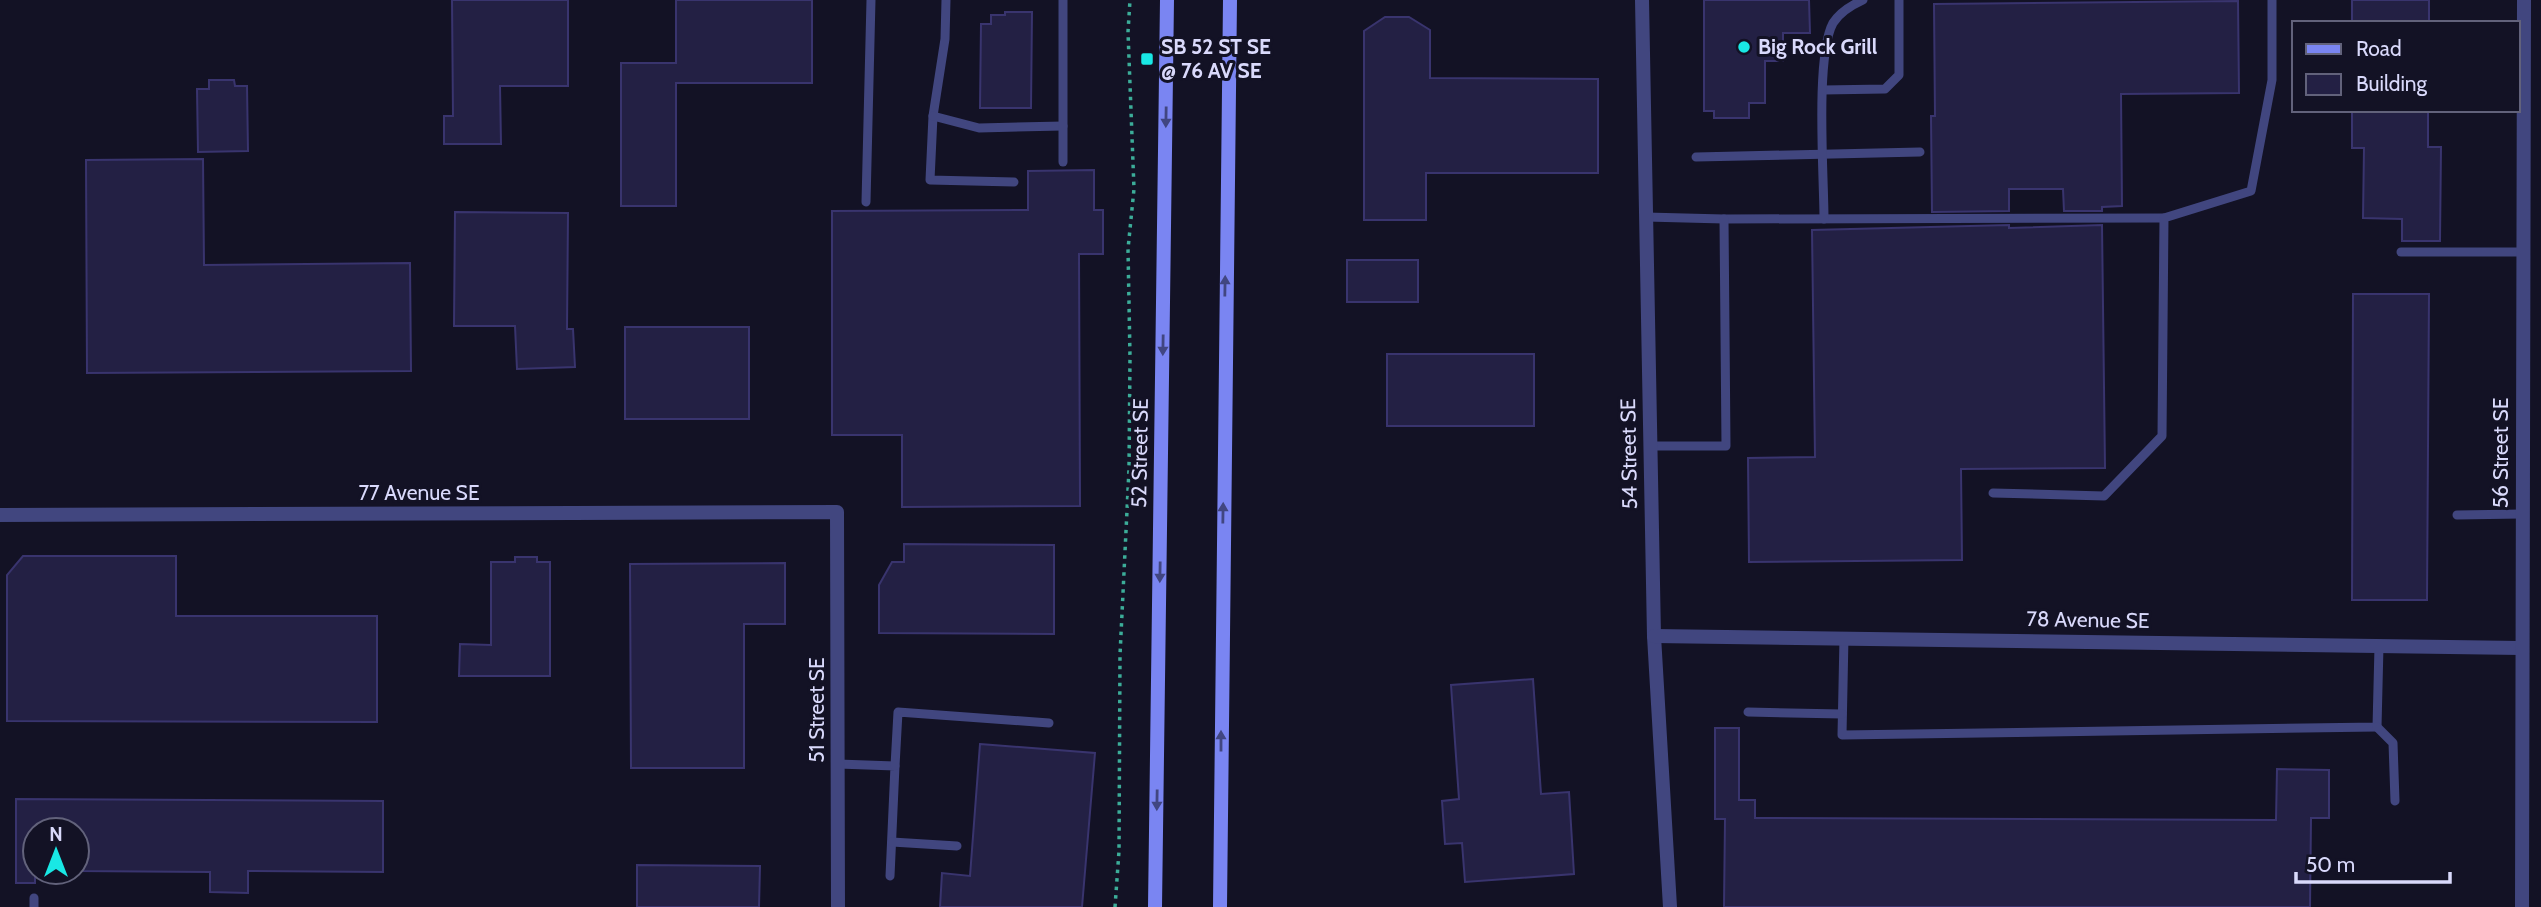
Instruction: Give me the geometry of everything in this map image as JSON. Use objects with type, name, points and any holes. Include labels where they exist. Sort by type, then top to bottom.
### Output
[{"type":"main road","name":"52 Street SE","points":[[1156,907],[1167,0]]},
{"type":"main road","points":[[1220,907],[1230,0]]},
{"type":"street","name":"54 Street SE","points":[[1642,0],[1654,636],[1670,907]]},
{"type":"street","name":"56 Street SE","points":[[2522,907],[2524,0]]},
{"type":"street","name":"77 Avenue SE","points":[[0,515],[837,512]]},
{"type":"street","name":"51 Street SE","points":[[837,512],[838,907]]},
{"type":"street","name":"78 Avenue SE","points":[[1654,636],[2521,648]]},
{"type":"lane","points":[[866,202],[871,0]]},
{"type":"lane","points":[[946,0],[945,39],[933,116],[930,180],[1014,182]]},
{"type":"lane","points":[[1063,0],[1063,162]]},
{"type":"lane","points":[[1824,219],[1825,53],[1833,23],[1847,8],[1863,0]]},
{"type":"lane","points":[[1823,90],[1885,89],[1899,75],[1899,0]]},
{"type":"lane","points":[[1646,217],[2164,218],[2251,191],[2272,80],[2272,0]]},
{"type":"lane","points":[[933,116],[979,128],[1063,126]]},
{"type":"lane","points":[[1696,157],[1920,152]]},
{"type":"lane","points":[[1993,493],[2104,496],[2162,436],[2164,218]]},
{"type":"lane","points":[[1650,446],[1726,446],[1724,219]]},
{"type":"lane","points":[[2401,252],[2522,252]]},
{"type":"lane","points":[[2457,515],[2521,514]]},
{"type":"lane","points":[[1844,637],[1842,735],[2377,727],[2393,743],[2395,801]]},
{"type":"lane","points":[[2377,727],[2379,646]]},
{"type":"lane","points":[[890,876],[898,712],[1049,723]]},
{"type":"lane","points":[[1748,712],[1842,714]]},
{"type":"lane","points":[[838,764],[895,766]]},
{"type":"lane","points":[[892,842],[957,846]]},
{"type":"path","points":[[1115,907],[1119,851],[1120,656],[1129,469],[1128,248],[1134,189],[1130,0]]},
{"type":"building","points":[[452,0],[568,0],[568,86],[500,86],[501,144],[444,144],[444,116],[453,116]]},
{"type":"building","points":[[676,0],[812,0],[812,83],[676,83],[676,206],[621,206],[621,63],[676,63]]},
{"type":"building","name":"Big Rock Grill","points":[[1704,0],[1809,0],[1810,33],[1783,33],[1783,61],[1765,61],[1765,103],[1749,103],[1749,118],[1714,118],[1714,111],[1704,111]]},
{"type":"building","points":[[2352,0],[2429,0],[2429,21],[2352,21]]},
{"type":"building","points":[[2238,1],[2239,93],[2121,94],[2122,206],[2102,207],[2102,211],[2064,211],[2063,189],[2009,189],[2009,211],[1932,212],[1934,4]]},
{"type":"building","points":[[1005,12],[1032,12],[1031,108],[980,108],[981,24],[991,24],[991,15],[1005,15]]},
{"type":"building","points":[[1385,17],[1409,17],[1430,30],[1430,78],[1598,79],[1598,173],[1426,173],[1426,220],[1364,220],[1364,31]]},
{"type":"building","points":[[209,80],[234,80],[235,86],[247,86],[248,151],[198,152],[197,89],[209,89]]},
{"type":"building","points":[[2352,112],[2428,112],[2428,147],[2441,147],[2440,241],[2402,241],[2402,219],[2363,218],[2364,148],[2352,148]]},
{"type":"building","points":[[203,159],[204,265],[410,263],[411,371],[87,373],[86,160]]},
{"type":"building","points":[[1094,170],[1094,210],[1103,210],[1103,254],[1079,254],[1080,506],[902,507],[902,435],[832,435],[832,211],[1028,210],[1028,171]]},
{"type":"building","points":[[455,212],[568,213],[567,329],[573,329],[575,367],[517,369],[515,326],[454,326]]},
{"type":"building","points":[[2009,225],[2009,228],[2102,225],[2105,468],[1961,469],[1962,560],[1749,562],[1748,458],[1815,457],[1812,230]]},
{"type":"building","points":[[1347,260],[1418,260],[1418,302],[1347,302]]},
{"type":"building","points":[[2353,294],[2429,294],[2427,600],[2352,600]]},
{"type":"building","points":[[625,327],[749,327],[749,419],[625,419]]},
{"type":"building","points":[[1387,354],[1534,354],[1534,426],[1387,426]]},
{"type":"building","points":[[904,544],[1054,545],[1054,634],[879,633],[879,585],[892,562],[904,562]]},
{"type":"building","points":[[23,556],[176,556],[176,616],[377,616],[377,722],[7,721],[7,575]]},
{"type":"building","points":[[515,557],[537,557],[537,562],[550,562],[550,676],[459,676],[460,644],[491,645],[491,562],[515,562]]},
{"type":"building","points":[[785,563],[785,624],[744,624],[744,768],[631,768],[630,564]]},
{"type":"building","points":[[1533,679],[1541,794],[1569,792],[1574,874],[1465,882],[1462,843],[1445,844],[1442,801],[1459,799],[1451,685]]},
{"type":"building","points":[[1715,728],[1739,728],[1739,800],[1755,800],[1755,818],[2276,820],[2277,769],[2329,770],[2329,818],[2311,818],[2310,907],[1724,907],[1725,819],[1715,819]]},
{"type":"building","points":[[980,744],[1095,753],[1082,907],[940,907],[942,873],[970,876]]},
{"type":"building","points":[[16,799],[383,801],[383,872],[248,871],[248,893],[210,892],[210,872],[91,871],[91,816],[21,816],[21,883],[16,883]]},
{"type":"building","points":[[637,865],[760,866],[759,907],[637,907]]},
{"type":"place","name":"Big Rock Grill","points":[[1744,47]]},
{"type":"place","name":"SB 52 ST SE @ 76 AV SE","points":[[1147,59]]}]
